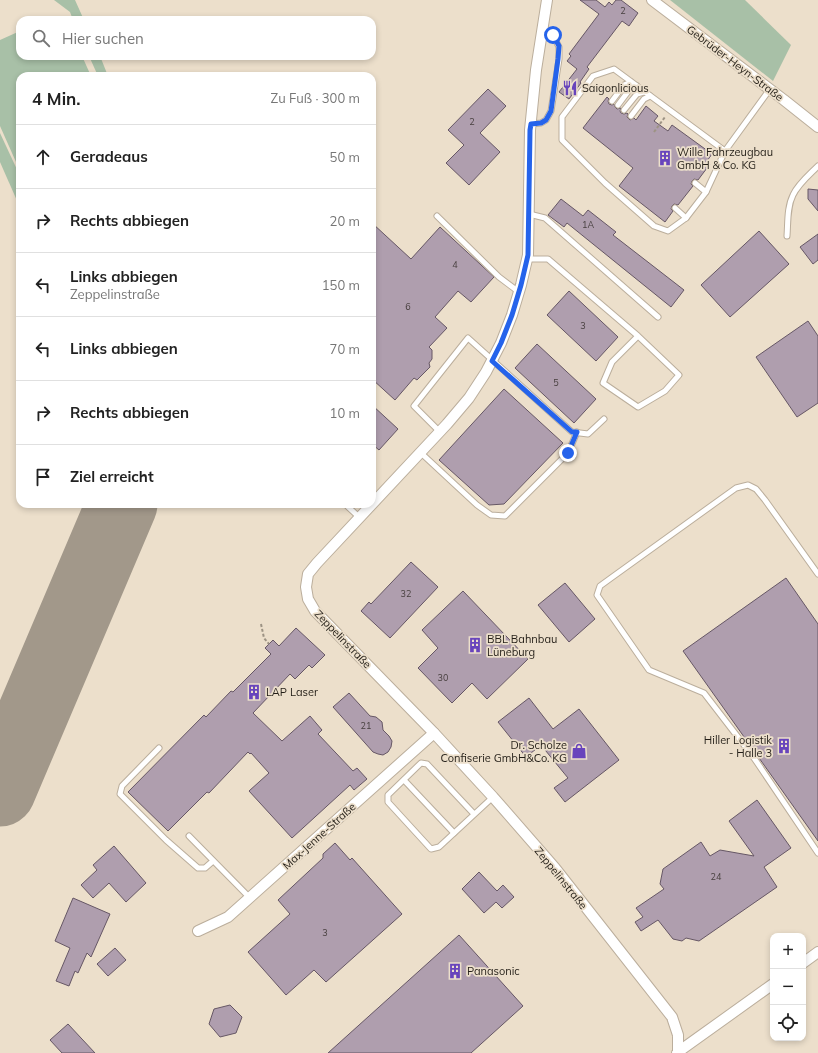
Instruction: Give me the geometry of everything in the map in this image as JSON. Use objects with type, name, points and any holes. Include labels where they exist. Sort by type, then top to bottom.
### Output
[{"type":"street","name":"Zeppelinstraße","points":[[376,501],[440,432],[469,398],[492,361],[512,315],[527,259],[531,124],[536,70],[547,0]]},
{"type":"street","name":"Gebrüder-Heyn-Straße","points":[[652,0],[818,127]]},
{"type":"street","name":"Zeppelinstraße","points":[[369,508],[308,574],[306,587],[308,600],[315,611],[434,733],[493,797],[555,868],[672,1017],[678,1035],[678,1052]]},
{"type":"street","name":"Max-Jenne-Straße","points":[[198,931],[228,917],[434,733]]},
{"type":"street","points":[[806,961],[818,952]]},
{"type":"street","name":"Zeppelinstraße","points":[[678,1052],[770,986]]},
{"type":"lane","points":[[531,124],[541,123],[546,120],[551,111],[558,59],[559,46],[553,35],[548,31],[542,30]]},
{"type":"lane","points":[[725,152],[614,69],[593,76],[562,117],[562,140],[605,183],[654,226],[668,230],[686,218],[706,192],[725,152],[770,90]]},
{"type":"lane","points":[[612,101],[624,85],[631,82]]},
{"type":"lane","points":[[618,106],[630,89],[637,86]]},
{"type":"lane","points":[[624,110],[637,94],[644,92]]},
{"type":"lane","points":[[631,116],[644,98],[650,96]]},
{"type":"lane","points":[[787,236],[789,205],[792,195],[796,188],[818,166]]},
{"type":"lane","points":[[695,183],[706,192]]},
{"type":"lane","points":[[675,208],[686,218]]},
{"type":"lane","points":[[529,214],[545,218],[658,317]]},
{"type":"lane","points":[[437,216],[499,277],[519,292]]},
{"type":"lane","points":[[527,259],[548,259],[638,336],[679,374],[665,391],[638,407],[603,383],[612,362],[638,336]]},
{"type":"lane","points":[[440,432],[414,406],[468,338],[572,432],[588,434],[604,419]]},
{"type":"lane","points":[[421,452],[477,505],[492,515],[505,516],[568,453],[577,432]]},
{"type":"lane","points":[[818,574],[765,500],[756,489],[748,485],[736,488],[611,578],[600,586],[598,594],[649,670],[704,693],[754,758],[818,853]]},
{"type":"lane","points":[[349,508],[360,518]]},
{"type":"lane","points":[[159,748],[122,786],[120,794],[166,840],[198,868],[205,868],[212,861]]},
{"type":"lane","points":[[474,814],[427,764],[421,764],[388,795],[388,802],[431,848],[439,847],[493,797]]},
{"type":"lane","points":[[404,780],[454,833]]},
{"type":"lane","points":[[189,836],[250,898]]},
{"type":"path","points":[[654,132],[670,110]]},
{"type":"path","points":[[260,624],[264,638],[269,644]]},
{"type":"green space","points":[[54,0],[75,0],[82,16],[72,16],[70,12]]},
{"type":"green space","points":[[670,0],[745,0],[791,45],[773,81]]},
{"type":"green space","points":[[16,33],[16,60],[84,60],[89,72],[16,72],[16,162],[0,126],[0,40]]},
{"type":"green space","points":[[91,60],[102,60],[106,72],[96,72]]},
{"type":"green space","points":[[0,133],[16,167],[16,198],[0,162]]},
{"type":"building","points":[[580,0],[596,0],[605,7],[609,2],[612,5],[616,0],[621,0],[638,13],[629,26],[622,21],[587,67],[589,69],[569,99],[559,92],[577,69],[567,61],[571,56],[569,54],[599,14]]},
{"type":"building","points":[[488,89],[506,106],[480,133],[500,152],[469,185],[446,163],[464,145],[448,130]]},
{"type":"building","name":"Wille Fahrzeugbau GmbH & Co. KG","points":[[607,97],[609,99],[609,104],[614,104],[617,109],[621,108],[621,113],[627,113],[627,117],[630,120],[634,118],[636,120],[646,106],[658,116],[654,121],[668,131],[672,125],[712,154],[707,161],[710,164],[698,180],[694,179],[692,181],[691,184],[693,186],[678,205],[674,204],[672,206],[671,209],[673,211],[665,222],[619,186],[633,168],[583,128]]},
{"type":"building","points":[[808,189],[818,190],[818,211],[808,199]]},
{"type":"building","points":[[561,199],[583,216],[588,210],[616,232],[613,235],[684,290],[671,307],[567,223],[564,227],[548,215]]},
{"type":"building","points":[[376,227],[411,259],[440,227],[494,277],[471,302],[458,291],[435,317],[447,328],[429,347],[432,350],[432,359],[429,363],[430,367],[417,380],[414,378],[395,400],[376,383]]},
{"type":"building","points":[[759,231],[789,264],[730,317],[701,285]]},
{"type":"building","points":[[818,234],[818,260],[813,264],[800,247]]},
{"type":"building","points":[[569,291],[618,337],[596,361],[547,315]]},
{"type":"building","points":[[808,321],[818,336],[818,403],[797,417],[756,357]]},
{"type":"building","points":[[537,344],[596,399],[574,423],[515,368]]},
{"type":"building","points":[[504,389],[563,443],[504,504],[489,505],[439,460]]},
{"type":"building","points":[[376,409],[398,429],[379,450],[376,447]]},
{"type":"building","points":[[411,562],[438,587],[390,638],[361,611],[369,602],[371,604]]},
{"type":"building","name":"Hiller Logistik - Halle 3","points":[[786,578],[818,624],[818,841],[683,651]]},
{"type":"building","points":[[565,583],[595,619],[569,642],[538,605]]},
{"type":"building","name":"BBL Bahnbau Lüneburg","points":[[463,591],[528,659],[487,699],[472,683],[452,703],[418,668],[438,648],[422,630]]},
{"type":"building","points":[[296,628],[325,655],[312,668],[309,665],[295,679],[290,674],[253,713],[282,741],[310,716],[322,730],[318,734],[353,771],[357,768],[367,779],[354,790],[350,785],[292,838],[249,791],[269,773],[251,753],[250,754],[248,752],[209,793],[207,792],[168,831],[128,792],[204,715],[206,717],[231,691],[233,692],[271,654],[265,648],[273,640],[279,646]]},
{"type":"building","points":[[349,693],[370,716],[376,717],[382,722],[383,730],[392,741],[388,752],[383,755],[373,752],[333,707]]},
{"type":"building","name":"Dr. Scholze Confiserie GmbH&Co. KG","points":[[529,698],[553,729],[579,709],[619,760],[565,802],[554,788],[568,778],[541,745],[526,757],[498,722]]},
{"type":"building","points":[[757,800],[791,848],[764,867],[777,887],[699,941],[686,938],[682,941],[673,939],[658,920],[641,931],[635,922],[643,917],[636,908],[664,889],[660,884],[663,869],[701,842],[710,856],[720,850],[754,856],[729,821]]},
{"type":"building","points":[[335,843],[350,860],[352,858],[402,914],[326,982],[314,970],[286,995],[248,952],[290,914],[278,900],[323,858],[323,854]]},
{"type":"building","points":[[114,846],[146,883],[126,902],[109,883],[93,898],[81,885],[97,870],[93,865]]},
{"type":"building","points":[[479,872],[497,891],[503,885],[514,897],[502,908],[496,902],[484,913],[462,889]]},
{"type":"building","points":[[73,898],[110,914],[91,957],[87,953],[78,973],[75,971],[69,986],[56,981],[70,948],[55,941]]},
{"type":"building","name":"Panasonic","points":[[459,935],[523,1006],[471,1053],[328,1053]]},
{"type":"building","points":[[115,948],[126,960],[108,976],[97,964]]},
{"type":"building","points":[[230,1005],[242,1017],[236,1033],[220,1037],[209,1024],[214,1009]]},
{"type":"building","points":[[68,1024],[95,1053],[62,1053],[50,1040]]},
{"type":"runway","points":[[0,791],[120,508]]},
{"type":"place","name":"Saigonlicious","points":[[570,88]]},
{"type":"place","name":"Wille Fahrzeugbau GmbH & Co. KG","points":[[665,158]]},
{"type":"place","name":"BBL Bahnbau Lüneburg","points":[[475,645]]},
{"type":"place","name":"LAP Laser","points":[[254,692]]},
{"type":"place","name":"Hiller Logistik - Halle 3","points":[[784,746]]},
{"type":"place","name":"Dr. Scholze Confiserie GmbH&Co. KG","points":[[579,751]]},
{"type":"place","name":"Panasonic","points":[[455,971]]},
{"type":"route","points":[[553,35],[559,46],[551,111],[546,120],[541,123],[531,124],[530,130],[528,255],[512,315],[492,361],[572,432],[577,432],[568,453]]}]
